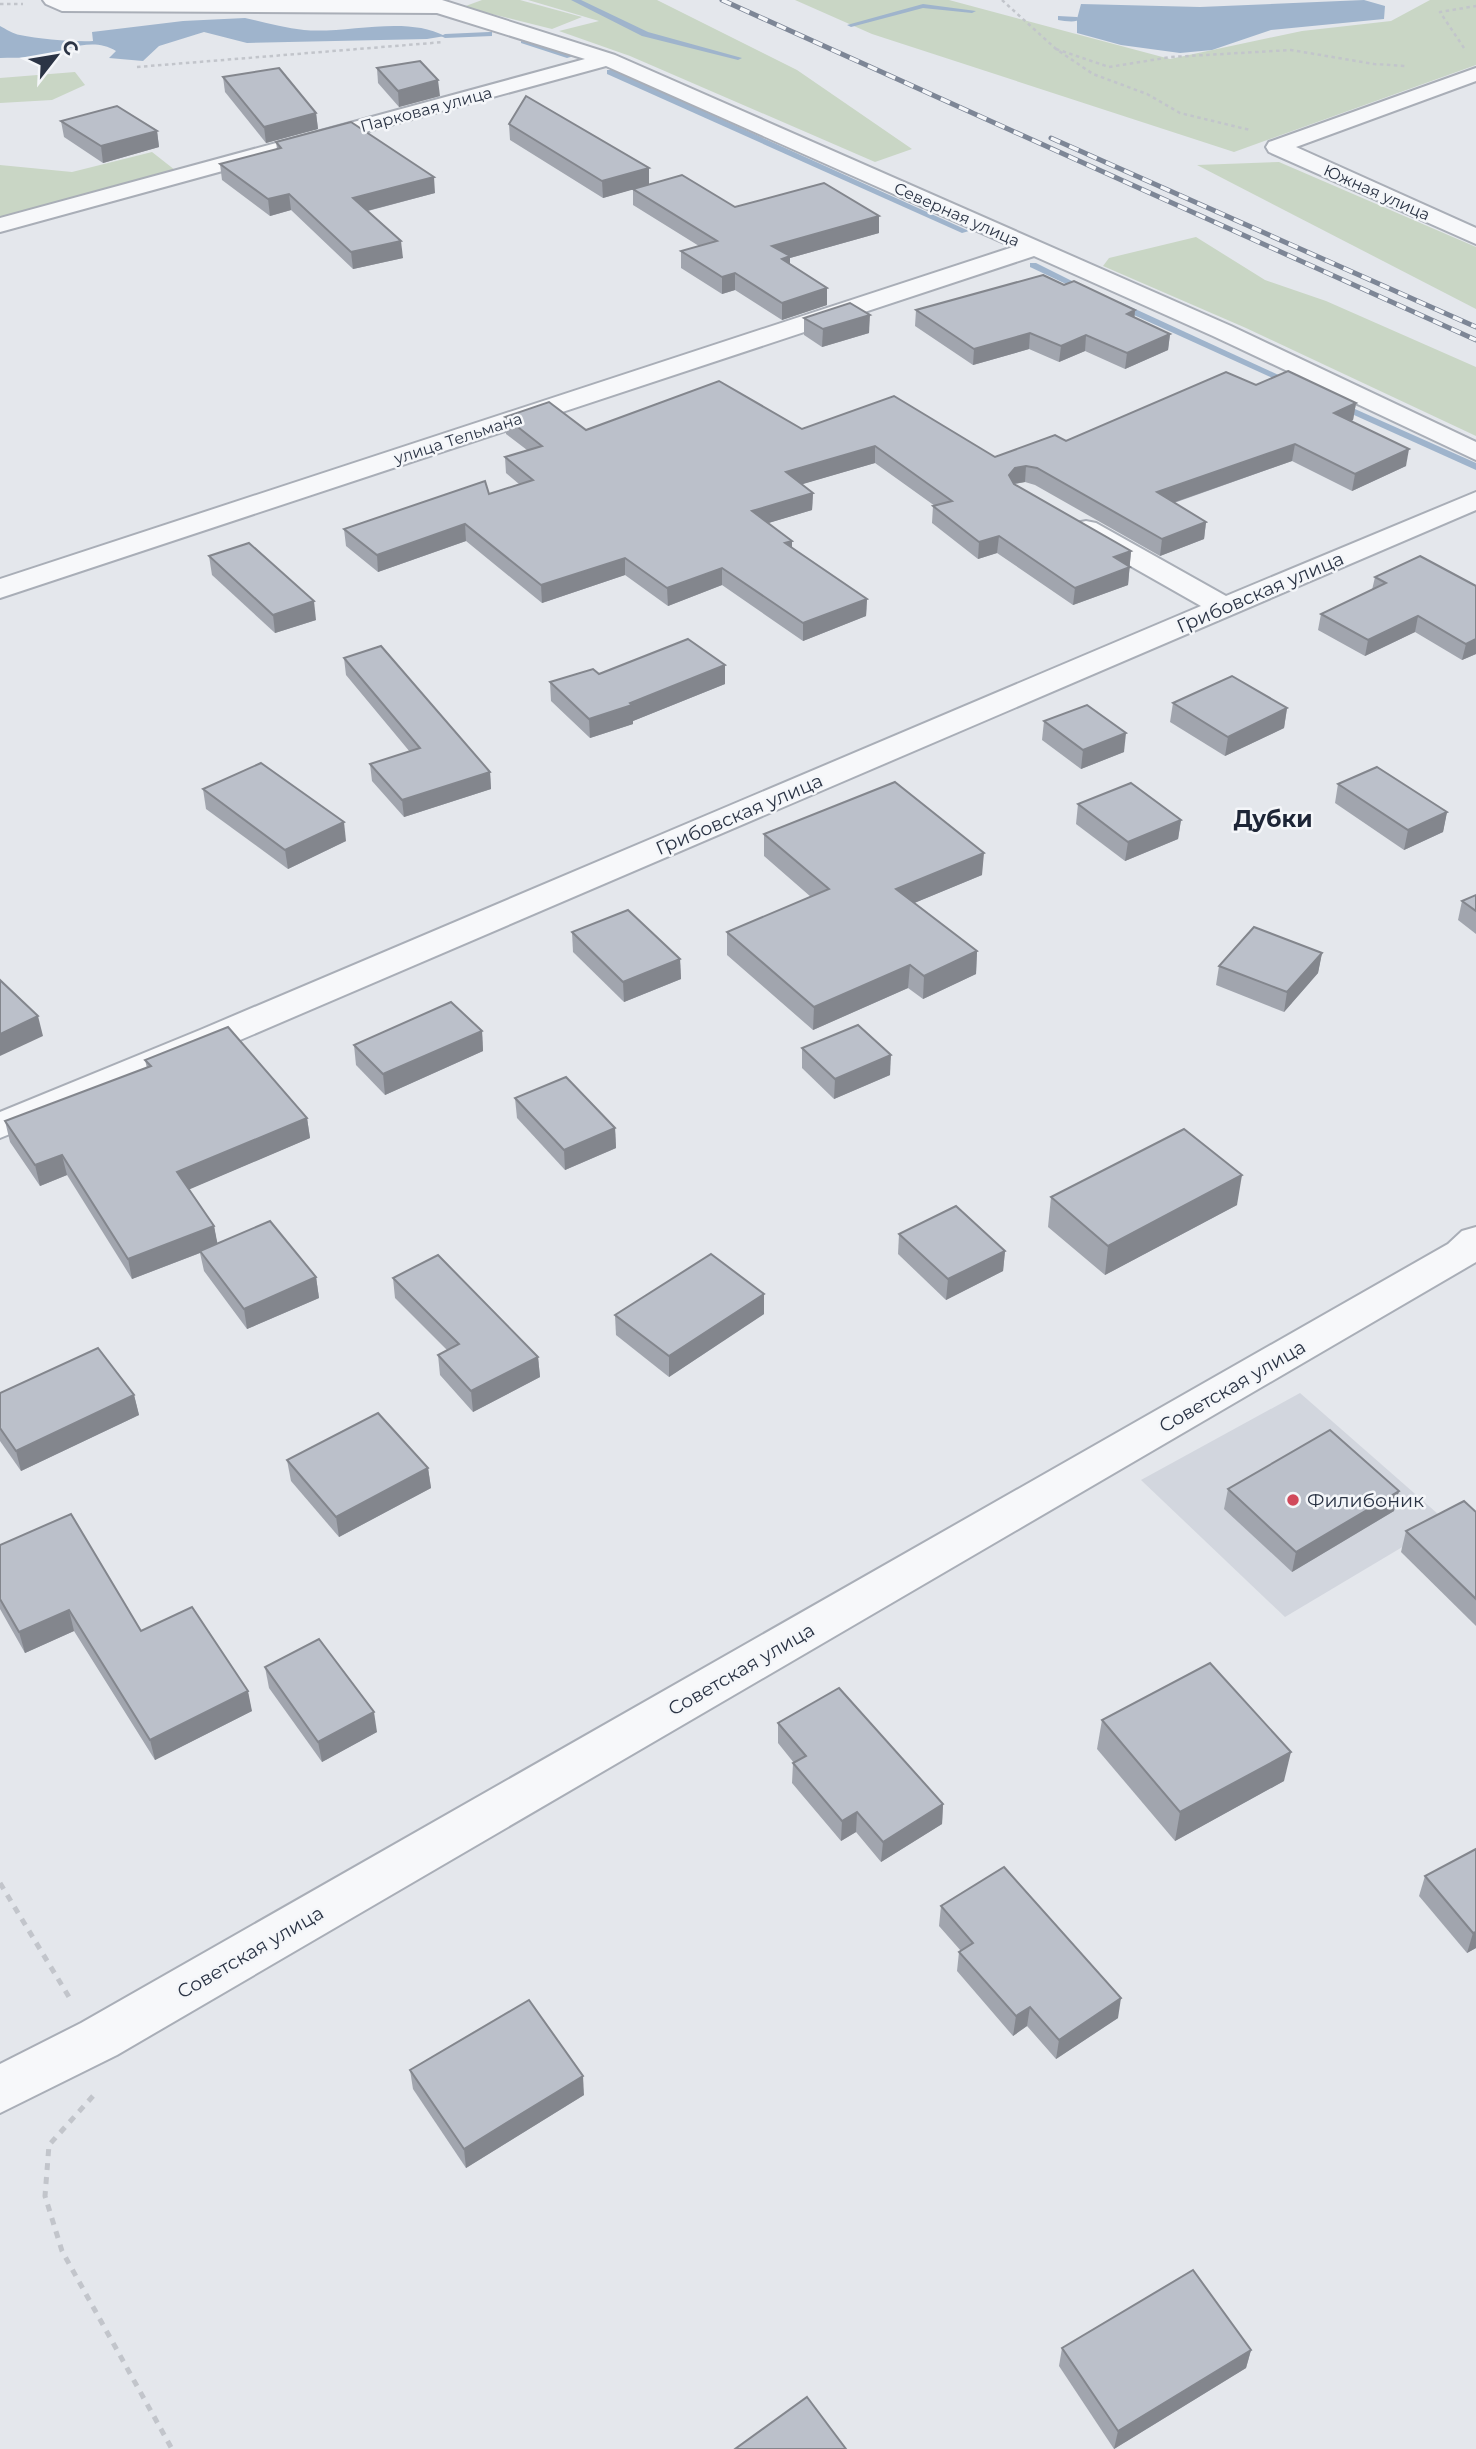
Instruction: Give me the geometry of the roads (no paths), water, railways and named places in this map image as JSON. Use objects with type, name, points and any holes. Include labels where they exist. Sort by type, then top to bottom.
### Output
[{"type":"street","name":"Северная улица","points":[[53,0],[62,5],[434,4],[608,59],[1222,331],[1476,452]]},
{"type":"street","name":"Парковая улица","points":[[0,225],[608,59]]},
{"type":"street","name":"Южная улица","points":[[1476,74],[1277,147],[1476,237]]},
{"type":"street","name":"улица Тельмана","points":[[0,589],[1035,248]]},
{"type":"street","name":"Грибовская улица","points":[[0,1126],[213,1038],[1476,500]]},
{"type":"street","points":[[1059,513],[1224,607]]},
{"type":"street","name":"Советская улица","points":[[0,2090],[99,2039],[1450,1260],[1476,1240]]},
{"type":"water","points":[[1364,0],[1385,6],[1384,19],[1271,30],[1212,50],[1180,53],[1121,45],[1077,33],[1081,4],[1200,7]]},
{"type":"water","points":[[245,18],[304,30],[394,26],[429,30],[445,36],[427,39],[247,43],[204,32],[159,46],[143,61],[109,58],[116,51],[99,45],[72,47],[40,56],[0,58],[0,26],[15,34],[67,41],[93,41],[92,32],[183,21]]},
{"type":"waterway","points":[[575,0],[645,34],[738,58]]},
{"type":"waterway","points":[[851,25],[923,6],[972,11]]},
{"type":"waterway","points":[[1061,18],[1077,19]]},
{"type":"waterway","points":[[445,36],[489,34]]},
{"type":"waterway","points":[[524,41],[570,56]]},
{"type":"waterway","points":[[610,72],[965,231]]},
{"type":"waterway","points":[[1033,265],[1086,290]]},
{"type":"waterway","points":[[1117,304],[1293,384]]},
{"type":"waterway","points":[[1337,404],[1476,467]]},
{"type":"railway","points":[[722,0],[1476,340]]},
{"type":"railway","points":[[1051,138],[1476,327]]},
{"type":"place","name":"Филибоник","points":[[1293,1500]]},
{"type":"district","name":"Дубки","points":[[1273,819]]}]
